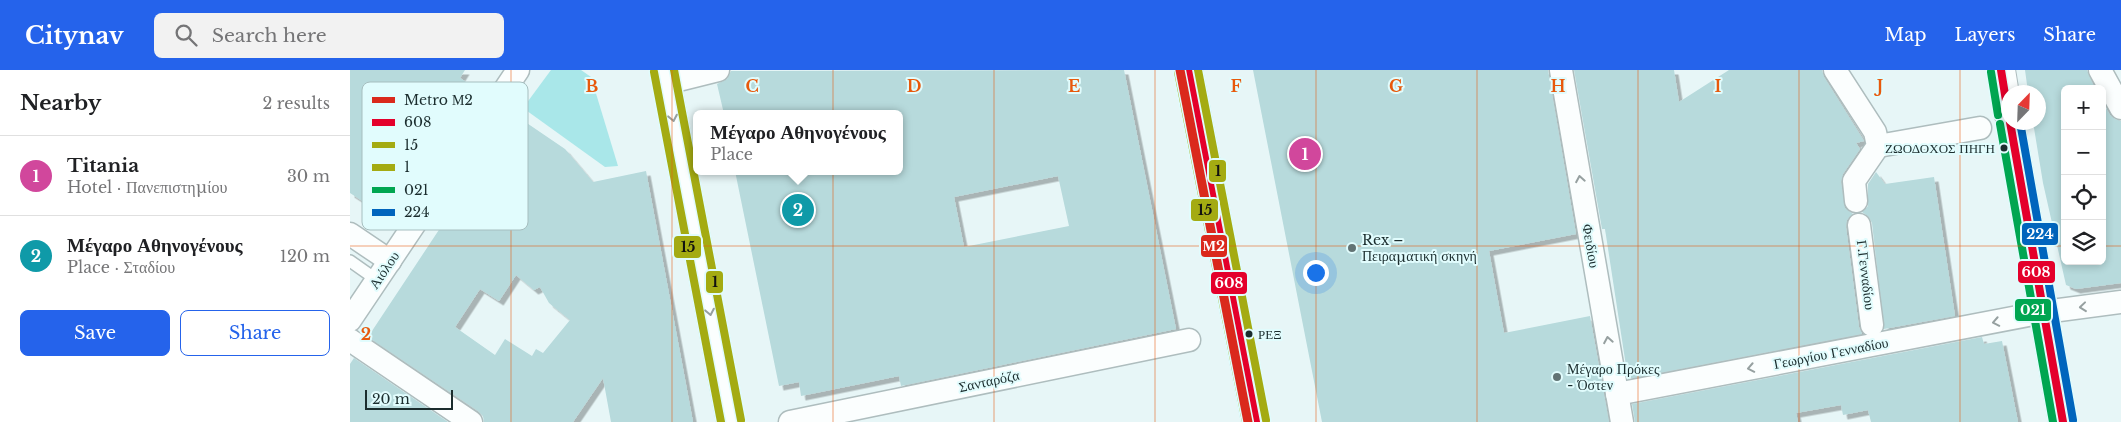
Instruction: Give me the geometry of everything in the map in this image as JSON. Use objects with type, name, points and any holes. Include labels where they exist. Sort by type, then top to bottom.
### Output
[{"type":"main road","points":[[1188,70],[1256,422]]},
{"type":"main road","points":[[2001,70],[2003,85]]},
{"type":"main road","points":[[665,76],[731,422]]},
{"type":"main road","points":[[2011,130],[2063,422]]},
{"type":"street","points":[[665,76],[718,70]]},
{"type":"street","name":"Φειδίου","points":[[1561,70],[1622,422]]},
{"type":"street","points":[[1835,70],[1875,132],[1878,146]]},
{"type":"street","points":[[2100,70],[2121,108]]},
{"type":"street","name":"Αιόλου","points":[[508,82],[515,71]]},
{"type":"street","points":[[1856,201],[1854,181],[1878,146],[1980,128]]},
{"type":"street","name":"Γ.Γενναδίου","points":[[1859,225],[1872,325]]},
{"type":"street","name":"Αιόλου","points":[[350,320],[410,230]]},
{"type":"street","points":[[350,234],[390,261]]},
{"type":"street","name":"Γεωργίου Γενναδίου","points":[[1617,394],[2044,312],[2121,302]]},
{"type":"street","points":[[350,340],[471,422]]},
{"type":"street","name":"Σανταρόζα","points":[[790,422],[1189,340]]},
{"type":"lane","points":[[350,261],[377,280]]},
{"type":"shaded area","points":[[551,70],[581,70],[591,77],[618,166],[605,167],[528,112],[528,101]]},
{"type":"building","points":[[350,70],[465,70],[460,78],[466,82],[362,82],[362,201],[350,193]]},
{"type":"building","points":[[1124,70],[1176,329],[901,386],[899,376],[801,396],[799,382],[779,386],[736,175],[903,175],[903,110],[723,110],[717,84],[727,79],[731,71]],"holes":[[[1058,176],[1069,226],[964,247],[954,197]]]},
{"type":"building","points":[[1253,70],[1548,70],[1576,234],[1489,251],[1504,333],[1590,316],[1609,422],[1322,422]]},
{"type":"building","points":[[1574,70],[1674,70],[1679,102],[1729,70],[1822,70],[1824,77],[1864,141],[1856,143],[1860,149],[1843,174],[1841,182],[1845,208],[1853,214],[1847,220],[1846,227],[1859,327],[1862,334],[1628,379],[1605,229],[1602,229]]},
{"type":"building","points":[[2025,70],[2087,70],[2093,85],[2061,85],[2061,263],[2043,183],[2034,130],[2046,130],[2046,85],[2027,85]]},
{"type":"building","points":[[2106,108],[2110,115],[2121,121],[2121,283],[2076,289],[2066,285],[2061,265],[2106,265]]},
{"type":"building","points":[[528,124],[565,149],[593,182],[646,171],[693,422],[611,422],[603,378],[573,422],[484,422],[483,416],[368,337],[439,230],[528,230]],"holes":[[[516,275],[534,290],[540,287],[549,303],[570,320],[543,353],[536,349],[532,356],[505,339],[495,355],[455,327],[480,289],[499,301]]]},
{"type":"building","points":[[1876,172],[1885,184],[1934,177],[1955,316],[1884,329],[1872,223],[1869,217],[1862,212],[1868,206],[1868,184]]},
{"type":"building","points":[[1982,337],[1984,344],[2002,341],[2018,422],[1871,422],[1868,410],[1843,415],[1841,405],[1796,413],[1798,422],[1635,422],[1632,404]]},
{"type":"building","points":[[354,358],[448,422],[350,422],[350,364]]},
{"type":"metro line","name":"Μ2","points":[[1180,70],[1248,422]]},
{"type":"transit line","name":"1","points":[[674,70],[693,169]]},
{"type":"transit line","name":"608","points":[[1188,70],[1256,422]]},
{"type":"transit line","name":"1","points":[[1198,70],[1266,420]]},
{"type":"transit line","name":"608","points":[[2001,70],[2003,85]]},
{"type":"transit line","name":"15","points":[[654,72],[721,422]]},
{"type":"transit line","name":"15","points":[[1178,72],[1246,422]]},
{"type":"transit line","name":"021","points":[[1991,72],[1998,115]]},
{"type":"transit line","name":"021","points":[[2000,124],[2053,422]]},
{"type":"transit line","name":"608","points":[[2011,130],[2063,422]]},
{"type":"transit line","name":"224","points":[[2021,130],[2073,420]]},
{"type":"transit line","name":"1","points":[[694,175],[741,420]]},
{"type":"place","name":"ΖΩΟΔΟΧΟΣ ΠΗΓΗ","points":[[2004,148]]},
{"type":"place","name":"Titania","points":[[1305,154]]},
{"type":"place","name":"Μέγαρο Αθηνογένους","points":[[798,210]]},
{"type":"place","name":"Rex – Πειραματική σκηνή","points":[[1352,248]]},
{"type":"place","name":"ΡΕΞ","points":[[1249,334]]},
{"type":"place","name":"Μέγαρο Πρόκες - Όστεν","points":[[1557,377]]}]
